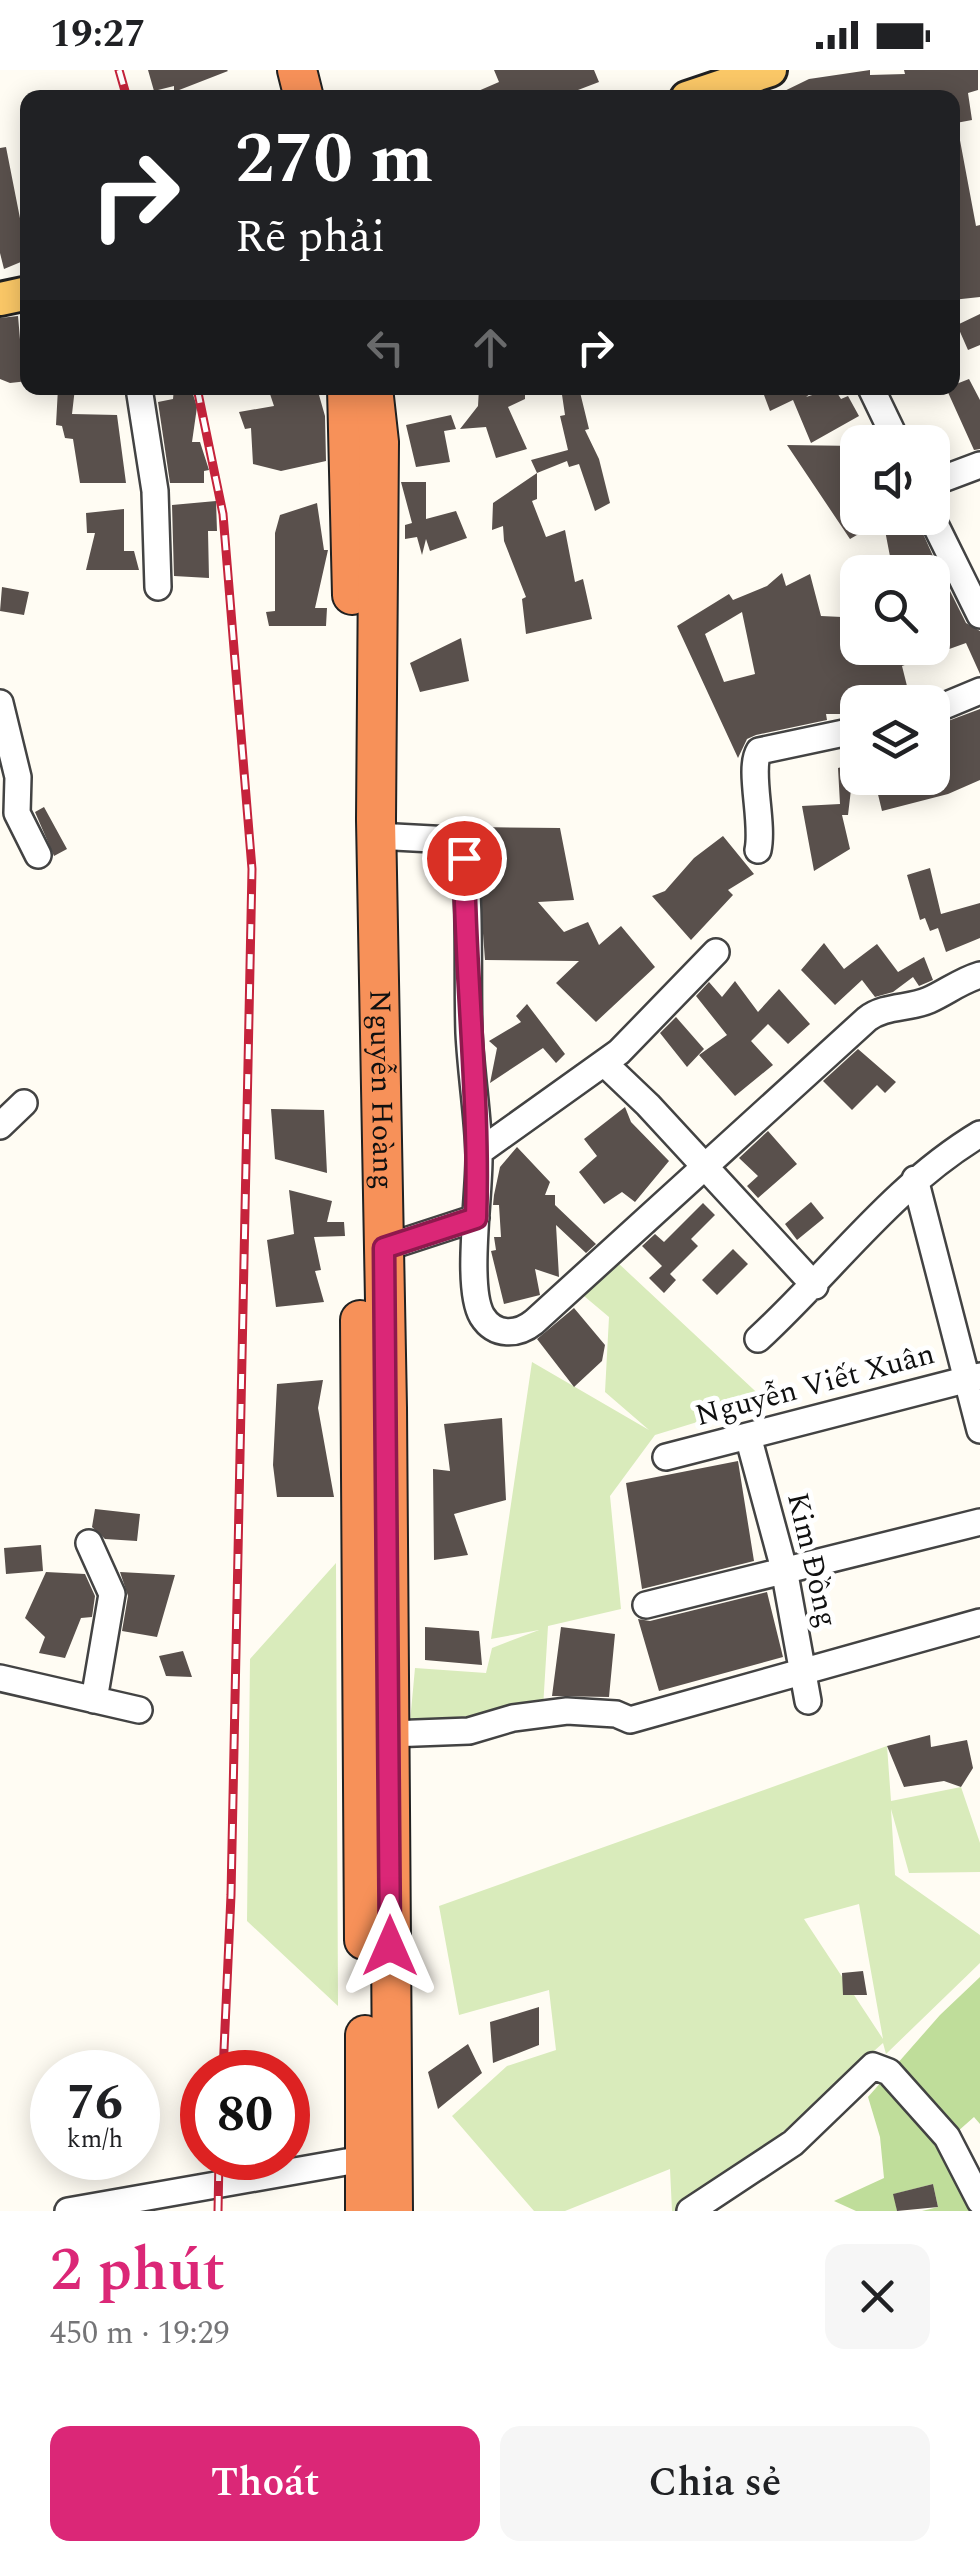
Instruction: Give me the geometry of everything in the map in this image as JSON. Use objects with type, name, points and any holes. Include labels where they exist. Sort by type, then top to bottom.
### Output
[{"type":"highway","name":"Nguyễn Hoàng","points":[[347,395],[360,1288],[365,2211]]},
{"type":"highway","name":"Nguyễn Hoàng","points":[[374,395],[379,442],[376,836],[390,1734],[392,2211]]},
{"type":"main road","points":[[738,90],[770,70]]},
{"type":"street","points":[[141,395],[155,492],[158,587]]},
{"type":"street","points":[[874,395],[889,425]]},
{"type":"street","points":[[950,477],[980,466]]},
{"type":"street","points":[[940,535],[980,615]]},
{"type":"street","points":[[950,702],[980,690]]},
{"type":"street","points":[[0,703],[17,770],[18,813],[38,855]]},
{"type":"street","points":[[758,850],[762,810],[754,761],[760,751],[840,734]]},
{"type":"street","points":[[376,836],[451,840],[463,848],[471,1092],[479,1152],[476,1218],[482,1317],[498,1330],[519,1333],[875,1013],[924,1002],[958,981],[980,976]]},
{"type":"street","points":[[479,1152],[604,1064],[716,952]]},
{"type":"street","points":[[604,1064],[705,1165],[815,1286]]},
{"type":"street","points":[[0,1126],[24,1103]]},
{"type":"street","points":[[758,1339],[815,1286],[915,1179],[980,1134]]},
{"type":"street","points":[[915,1179],[974,1378],[980,1430]]},
{"type":"street","points":[[384,1248],[476,1218]]},
{"type":"street","name":"Nguyễn Viết Xuân","points":[[666,1458],[974,1378]]},
{"type":"street","name":"Kim Đồng","points":[[748,1436],[784,1569],[808,1701]]},
{"type":"street","points":[[646,1605],[980,1522]]},
{"type":"street","points":[[89,1543],[112,1594],[94,1700]]},
{"type":"street","points":[[390,1734],[469,1731],[513,1718],[567,1711],[616,1714],[630,1720],[980,1622]]},
{"type":"street","points":[[0,1678],[139,1710]]},
{"type":"street","points":[[690,2211],[793,2143],[873,2066],[888,2072],[947,2136],[980,2202]]},
{"type":"street","points":[[68,2211],[363,2159]]},
{"type":"green space","points":[[617,1262],[766,1401],[655,1435],[610,1496],[621,1609],[548,1626],[543,1708],[410,1722],[415,1668],[486,1673],[492,1648],[539,1630],[491,1639],[532,1362],[649,1430],[605,1392],[609,1317],[584,1296]]},
{"type":"green space","points":[[336,1563],[338,2006],[247,1921],[250,1659]]},
{"type":"green space","points":[[887,1746],[891,1801],[961,1787],[980,1843],[980,1872],[909,1873],[891,1809],[895,1875],[980,1935],[980,1963],[886,2054],[883,2043],[694,2211],[672,2211],[670,2169],[565,2211],[534,2211],[452,2116],[507,2066],[556,2050],[549,1990],[459,2015],[439,1906]],"holes":[[[859,1904],[883,2039],[804,1919]]]},
{"type":"green space","points":[[980,1977],[980,2124],[974,2117],[957,2132],[980,2211],[922,2211],[938,2207],[933,2184],[894,2194],[897,2211],[856,2211],[834,2201],[884,2178],[880,2137],[868,2097],[940,2015]]},
{"type":"building","points":[[148,70],[228,71],[179,90],[174,90],[174,86],[154,90]]},
{"type":"building","points":[[494,70],[594,70],[599,82],[578,90],[480,90],[499,82]]},
{"type":"building","points":[[870,70],[870,75],[905,74],[904,70],[978,70],[978,90],[968,93],[972,120],[960,122],[960,90],[786,90],[809,79]]},
{"type":"building","points":[[960,140],[976,226],[980,225],[980,297],[960,299]]},
{"type":"building","points":[[6,147],[20,218],[20,262],[4,269],[0,253],[0,148]]},
{"type":"building","points":[[980,314],[980,345],[968,350],[960,324]]},
{"type":"building","points":[[18,316],[20,382],[0,379],[0,318]]},
{"type":"building","points":[[969,379],[980,400],[980,449],[974,450],[949,395],[960,395],[960,383]]},
{"type":"building","points":[[58,395],[74,395],[72,414],[117,415],[126,483],[80,483],[73,439],[65,438],[62,426],[56,425]]},
{"type":"building","points":[[173,395],[193,395],[197,407],[192,442],[200,442],[209,470],[204,471],[204,483],[170,483],[158,402],[173,399]]},
{"type":"building","points":[[270,395],[319,395],[325,416],[326,461],[281,471],[253,464],[251,428],[245,429],[239,412],[274,406]]},
{"type":"building","points":[[479,395],[525,395],[525,399],[508,407],[527,449],[496,458],[486,427],[460,429],[478,406]]},
{"type":"building","points":[[562,395],[581,395],[589,429],[585,430],[599,459],[610,503],[595,511],[579,464],[569,467],[567,461],[537,473],[531,460],[568,450],[560,416],[565,415]]},
{"type":"building","points":[[764,395],[838,395],[841,399],[848,396],[859,416],[811,443],[793,400],[770,411]]},
{"type":"building","points":[[451,415],[456,429],[444,431],[450,462],[416,467],[406,425]]},
{"type":"building","points":[[787,445],[840,446],[840,524]]},
{"type":"building","points":[[537,473],[537,499],[532,501],[546,537],[565,530],[575,582],[583,579],[592,619],[526,634],[522,599],[526,597],[504,541],[503,526],[492,530],[493,503]]},
{"type":"building","points":[[401,482],[426,482],[426,519],[456,511],[467,538],[430,551],[426,539],[422,555],[417,537],[405,539],[405,525],[412,523]]},
{"type":"building","points":[[216,501],[217,531],[208,531],[209,578],[174,576],[172,505]]},
{"type":"building","points":[[317,503],[324,550],[328,550],[315,608],[327,608],[326,626],[269,626],[266,612],[275,611],[275,533],[280,515]]},
{"type":"building","points":[[124,509],[124,551],[134,551],[139,570],[86,570],[95,533],[87,533],[86,513]]},
{"type":"building","points":[[886,535],[924,535],[933,555],[890,555]]},
{"type":"building","points":[[782,573],[786,586],[810,574],[821,616],[840,617],[840,665],[905,665],[907,685],[840,685],[840,714],[826,714],[827,720],[756,735],[747,739],[738,758],[677,626],[729,594],[733,600],[767,586]],"holes":[[[742,612],[755,674],[724,682],[705,634]]]},
{"type":"building","points":[[2,587],[29,592],[24,615],[0,611]]},
{"type":"building","points":[[950,591],[966,623],[980,631],[980,674],[966,643],[950,649]]},
{"type":"building","points":[[461,638],[469,681],[420,692],[410,663]]},
{"type":"building","points":[[980,709],[980,780],[950,793],[950,720]]},
{"type":"building","points":[[838,768],[840,795],[850,795],[848,815],[842,815],[850,849],[814,871],[802,806],[840,804]]},
{"type":"building","points":[[878,795],[944,795],[882,811]]},
{"type":"building","points":[[44,807],[67,849],[54,856],[35,812]]},
{"type":"building","points":[[475,827],[560,828],[574,900],[538,902],[564,932],[588,922],[599,945],[621,926],[655,967],[596,1022],[556,983],[579,961],[485,960]]},
{"type":"building","points":[[723,836],[754,874],[728,890],[733,895],[691,940],[652,896],[665,891],[694,858]]},
{"type":"building","points":[[930,868],[941,914],[980,903],[980,938],[946,952],[938,928],[930,931],[925,918],[920,920],[907,875]]},
{"type":"building","points":[[824,943],[844,969],[877,944],[898,972],[924,957],[933,980],[919,986],[913,977],[893,992],[875,997],[862,980],[835,1005],[801,970]]},
{"type":"building","points":[[735,981],[758,1012],[779,989],[810,1024],[788,1044],[768,1024],[751,1041],[773,1065],[735,1096],[699,1055],[727,1035],[696,996],[709,982],[722,997]]},
{"type":"building","points":[[527,1004],[565,1054],[556,1063],[543,1048],[490,1083],[497,1048],[489,1041],[521,1022],[516,1016]]},
{"type":"building","points":[[676,1017],[704,1049],[687,1067],[660,1033]]},
{"type":"building","points":[[858,1049],[896,1082],[885,1093],[877,1085],[852,1110],[823,1081]]},
{"type":"building","points":[[625,1107],[631,1122],[669,1161],[635,1202],[622,1192],[604,1204],[579,1172],[597,1156],[584,1139]]},
{"type":"building","points":[[271,1109],[324,1110],[327,1173],[275,1159]]},
{"type":"building","points":[[768,1131],[797,1164],[758,1198],[747,1186],[758,1176],[739,1158]]},
{"type":"building","points":[[517,1147],[550,1182],[545,1195],[555,1195],[555,1205],[596,1244],[586,1253],[556,1225],[559,1277],[535,1269],[540,1295],[504,1304],[491,1251],[496,1250],[494,1237],[501,1237],[499,1205],[493,1205],[500,1167]]},
{"type":"building","points":[[289,1190],[332,1201],[327,1222],[344,1222],[345,1236],[314,1237],[321,1270],[315,1271],[324,1302],[276,1307],[267,1240],[294,1234]]},
{"type":"building","points":[[811,1202],[824,1218],[797,1240],[785,1224]]},
{"type":"building","points":[[703,1203],[715,1215],[691,1239],[698,1246],[670,1274],[676,1280],[664,1293],[649,1278],[662,1266],[642,1246],[655,1234],[664,1242]]},
{"type":"building","points":[[733,1249],[748,1264],[717,1295],[702,1280]]},
{"type":"building","points":[[574,1308],[605,1345],[602,1361],[574,1387],[537,1339]]},
{"type":"building","points":[[323,1380],[318,1408],[334,1497],[277,1497],[273,1465],[277,1384]]},
{"type":"building","points":[[502,1418],[506,1500],[454,1514],[468,1555],[434,1560],[433,1469],[450,1471],[444,1424]]},
{"type":"building","points":[[738,1461],[754,1561],[642,1589],[626,1483]]},
{"type":"building","points":[[95,1509],[140,1514],[137,1541],[105,1539],[92,1527]]},
{"type":"building","points":[[41,1545],[43,1571],[6,1574],[4,1548]]},
{"type":"building","points":[[46,1572],[85,1574],[95,1596],[92,1617],[81,1618],[65,1658],[39,1653],[45,1637],[25,1618]]},
{"type":"building","points":[[120,1572],[175,1575],[157,1637],[122,1631],[128,1596]]},
{"type":"building","points":[[767,1592],[783,1657],[659,1691],[638,1619],[650,1621]]},
{"type":"building","points":[[425,1627],[479,1631],[482,1665],[425,1660]]},
{"type":"building","points":[[561,1627],[615,1634],[609,1697],[552,1696]]},
{"type":"building","points":[[183,1651],[192,1677],[166,1676],[159,1656]]},
{"type":"building","points":[[930,1735],[931,1747],[967,1740],[973,1768],[961,1787],[944,1781],[904,1787],[887,1746]]},
{"type":"building","points":[[863,1971],[867,1995],[843,1995],[842,1973]]},
{"type":"building","points":[[539,2007],[539,2045],[493,2063],[490,2022]]},
{"type":"building","points":[[468,2044],[482,2073],[438,2109],[428,2072]]},
{"type":"building","points":[[933,2184],[938,2207],[897,2211],[893,2194]]},
{"type":"railway","points":[[119,70],[125,90]]},
{"type":"railway","points":[[198,395],[223,514],[252,869],[231,1895],[224,2050]]},
{"type":"railway","points":[[218,2211],[219,2180]]},
{"type":"route","points":[[390,1946],[384,1248],[476,1218],[479,1152],[471,1092],[464,858]]}]
